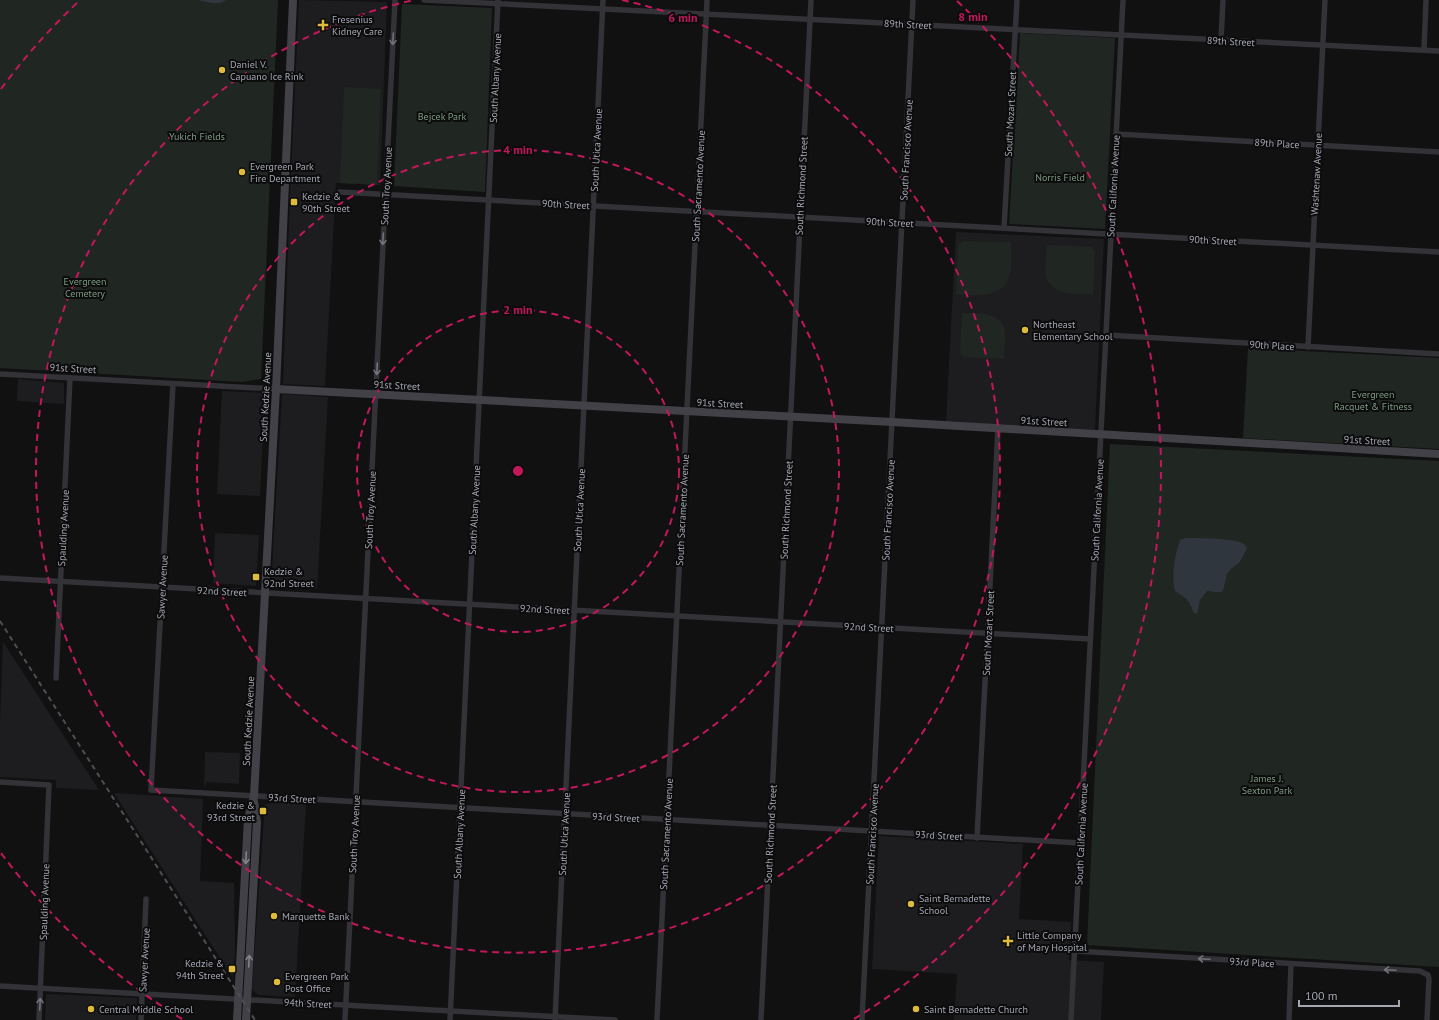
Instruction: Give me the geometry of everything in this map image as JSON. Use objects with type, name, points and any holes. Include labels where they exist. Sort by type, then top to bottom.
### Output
[{"type":"main road","name":"South Kedzie Avenue","points":[[246,1020],[257,822],[254,796],[276,389],[293,0]]},
{"type":"main road","name":"91st Street","points":[[276,389],[790,416],[1439,454]]},
{"type":"main road","name":"South Kedzie Avenue","points":[[237,1020],[248,819],[254,796]]},
{"type":"street","name":"South Troy Avenue","points":[[345,1020],[395,0]]},
{"type":"street","name":"89th Street","points":[[424,0],[498,2],[603,9],[1439,51]]},
{"type":"street","name":"South Utica Avenue","points":[[555,1018],[604,0]]},
{"type":"street","name":"South Sacramento Avenue","points":[[657,1020],[707,0]]},
{"type":"street","name":"South Richmond Street","points":[[761,1020],[811,0]]},
{"type":"street","name":"South Francisco Avenue","points":[[862,1020],[913,0]]},
{"type":"street","name":"South Mozart Street","points":[[1004,228],[1017,0]]},
{"type":"street","name":"South California Avenue","points":[[1071,1020],[1123,0]]},
{"type":"street","points":[[1221,40],[1223,0]]},
{"type":"street","name":"Washtenaw Avenue","points":[[1308,347],[1325,0]]},
{"type":"street","points":[[1424,50],[1426,0]]},
{"type":"street","name":"South Albany Avenue","points":[[450,1020],[498,2]]},
{"type":"street","name":"89th Place","points":[[1116,134],[1439,152]]},
{"type":"street","name":"90th Street","points":[[340,192],[1439,252]]},
{"type":"street","name":"90th Place","points":[[1106,335],[1439,354]]},
{"type":"street","name":"91st Street","points":[[0,374],[276,389]]},
{"type":"street","name":"Spaulding Avenue","points":[[56,678],[70,378]]},
{"type":"street","name":"Sawyer Avenue","points":[[151,790],[172,384]]},
{"type":"street","name":"South Mozart Street","points":[[977,838],[998,428]]},
{"type":"street","name":"92nd Street","points":[[0,578],[1090,639]]},
{"type":"street","name":"Spaulding Avenue","points":[[0,782],[49,785],[39,1020]]},
{"type":"street","name":"93rd Street","points":[[151,790],[1080,843]]},
{"type":"street","name":"Sawyer Avenue","points":[[141,1020],[146,899]]},
{"type":"street","name":"93rd Place","points":[[1075,952],[1420,971],[1428,975],[1429,979],[1427,1020]]},
{"type":"street","points":[[1289,1020],[1291,964]]},
{"type":"street","name":"94th Street","points":[[0,986],[555,1018],[615,1020]]},
{"type":"shaded area","points":[[198,0],[226,0],[216,3]]},
{"type":"shaded area","points":[[299,0],[387,2],[380,185],[336,183],[325,386],[283,384]]},
{"type":"shaded area","name":"Northeast Elementary School","points":[[956,232],[1104,239],[1095,430],[946,421]]},
{"type":"shaded area","points":[[18,379],[64,383],[64,404],[17,401]]},
{"type":"shaded area","points":[[222,391],[265,393],[260,496],[217,494]]},
{"type":"shaded area","points":[[282,394],[328,397],[317,589],[271,587]]},
{"type":"shaded area","points":[[215,533],[259,535],[256,586],[213,583]]},
{"type":"shaded area","points":[[1186,538],[1216,539],[1240,542],[1246,546],[1247,549],[1239,563],[1227,574],[1223,591],[1207,591],[1200,600],[1197,614],[1194,613],[1187,600],[1175,591],[1174,585],[1174,566],[1180,540]]},
{"type":"shaded area","points":[[3,642],[99,790],[56,788],[56,780],[0,777],[0,722]]},
{"type":"shaded area","points":[[205,752],[240,753],[239,784],[207,782],[204,788]]},
{"type":"shaded area","points":[[114,793],[203,799],[200,881],[234,883],[235,949],[233,978]]},
{"type":"shaded area","points":[[280,802],[306,803],[295,997],[259,995],[253,991],[252,987],[265,804]]},
{"type":"shaded area","name":"Little Company of Mary Hospital","points":[[879,836],[1023,844],[1019,919],[1071,922],[1069,960],[1104,962],[1101,1020],[954,1020],[957,974],[872,969]]},
{"type":"shaded area","name":"Central Middle School","points":[[46,994],[137,998],[136,1020],[45,1020]]},
{"type":"green space","name":"Evergreen Cemetery","points":[[0,0],[278,0],[261,379],[242,382],[0,368]]},
{"type":"green space","name":"Bejcek Park","points":[[402,4],[492,8],[485,192],[394,186]]},
{"type":"green space","name":"Norris Field","points":[[1020,33],[1115,38],[1105,229],[1009,224]]},
{"type":"green space","points":[[344,87],[381,89],[377,185],[340,183]]},
{"type":"green space","points":[[963,241],[1011,242],[1011,272],[1004,286],[992,293],[977,295],[956,294],[958,246]]},
{"type":"green space","points":[[1047,245],[1091,247],[1095,252],[1093,295],[1067,293],[1055,289],[1050,285],[1045,271]]},
{"type":"green space","points":[[962,313],[986,314],[997,318],[1001,322],[1004,327],[1005,334],[1004,359],[964,357],[960,353]]},
{"type":"green space","name":"Evergreen Racquet & Fitness","points":[[1248,348],[1439,358],[1439,449],[1243,438]]},
{"type":"green space","name":"James J. Sexton Park","points":[[1110,444],[1439,461],[1439,967],[1087,945]]},
{"type":"railway","points":[[0,621],[255,1020]]},
{"type":"place","name":"Fresenius Kidney Care","points":[[323,25]]},
{"type":"place","name":"Daniel V. Capuano Ice Rink","points":[[222,70]]},
{"type":"place","name":"Evergreen Park Fire Department","points":[[242,172]]},
{"type":"place","name":"Kedzie & 90th Street","points":[[294,202]]},
{"type":"place","name":"Northeast Elementary School","points":[[1025,330]]},
{"type":"place","name":"Kedzie & 92nd Street","points":[[256,577]]},
{"type":"place","name":"Kedzie & 93rd Street","points":[[263,811]]},
{"type":"place","name":"Saint Bernadette School","points":[[911,904]]},
{"type":"place","name":"Marquette Bank","points":[[274,916]]},
{"type":"place","name":"Little Company of Mary Hospital","points":[[1008,941]]},
{"type":"place","name":"Kedzie & 94th Street","points":[[232,969]]},
{"type":"place","name":"Evergreen Park Post Office","points":[[277,982]]},
{"type":"place","name":"Central Middle School","points":[[91,1009]]},
{"type":"place","name":"Saint Bernadette Church","points":[[916,1009]]},
{"type":"park label","name":"Yukich Fields","points":[[197,136]]}]
